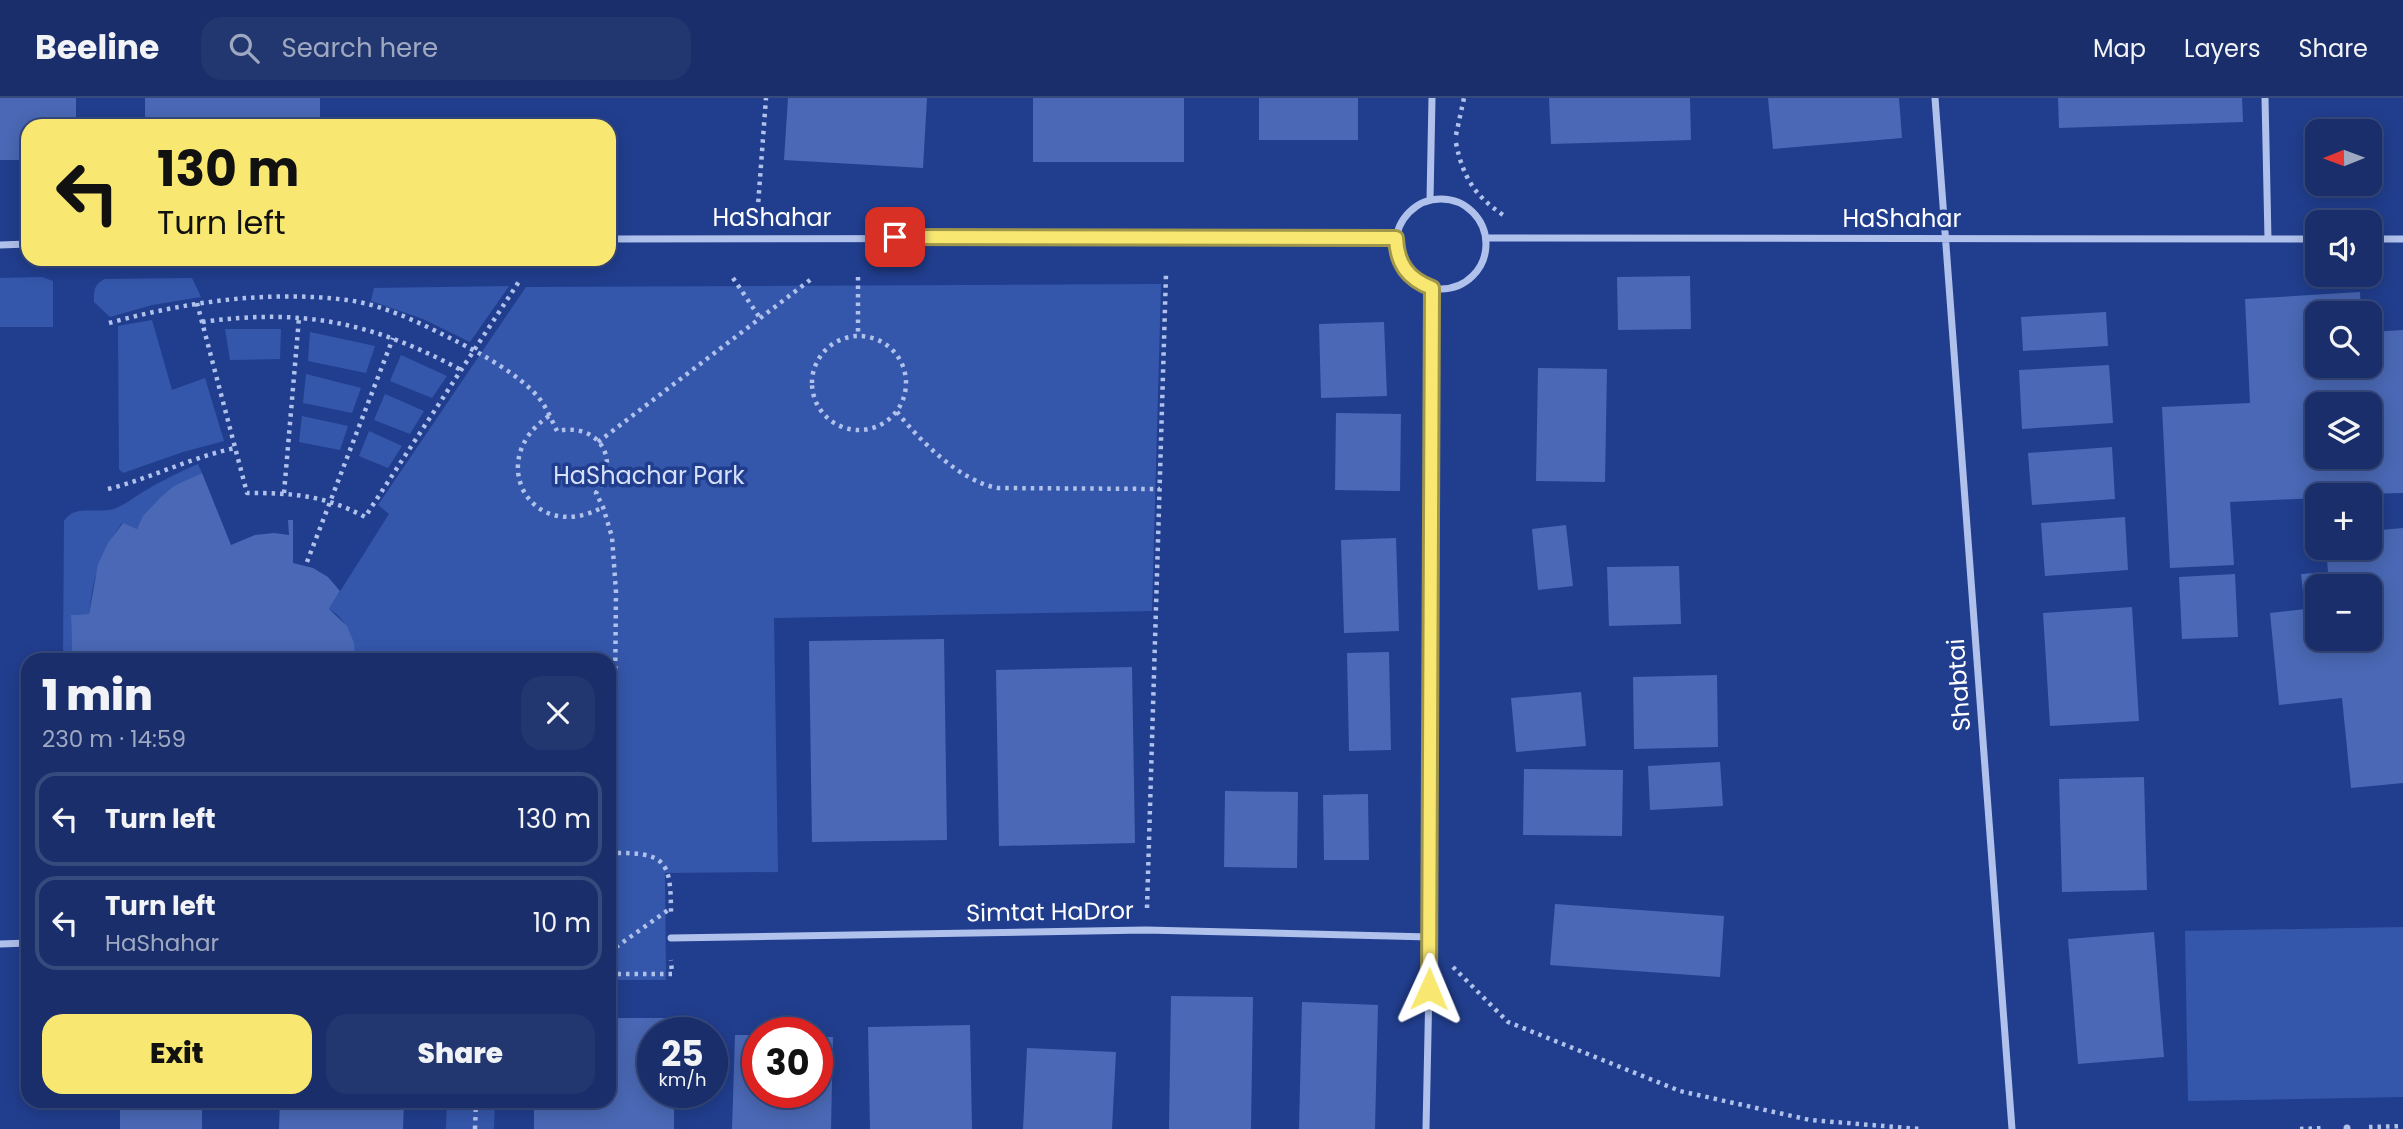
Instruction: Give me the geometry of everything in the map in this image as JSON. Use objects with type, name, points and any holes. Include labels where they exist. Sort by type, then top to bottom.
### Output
[{"type":"street","points":[[1430,200],[1433,98]]},
{"type":"street","name":"Shabtai","points":[[1935,98],[2011,1129]]},
{"type":"street","points":[[2265,98],[2268,239]]},
{"type":"street","points":[[1446,199],[1473,211],[1482,224],[1486,238],[1486,252],[1472,277],[1460,285],[1446,289],[1420,284],[1409,276],[1397,251],[1396,238],[1400,225],[1418,205],[1430,200],[1446,199]]},
{"type":"street","name":"HaShahar","points":[[616,239],[1396,238]]},
{"type":"street","name":"HaShahar","points":[[1486,238],[2305,239]]},
{"type":"street","points":[[2382,239],[2403,239]]},
{"type":"street","points":[[0,245],[21,244]]},
{"type":"street","points":[[1426,1129],[1430,937],[1432,288]]},
{"type":"street","name":"Simtat HaDror","points":[[671,937],[1146,930],[1430,937]]},
{"type":"street","points":[[0,944],[21,943]]},
{"type":"path","points":[[756,237],[766,98]]},
{"type":"path","points":[[1464,98],[1455,140],[1461,169],[1482,200],[1513,221]]},
{"type":"path","points":[[1146,930],[1166,274]]},
{"type":"path","points":[[598,442],[814,277]]},
{"type":"path","points":[[858,277],[858,334]]},
{"type":"path","points":[[733,278],[760,318]]},
{"type":"path","points":[[197,303],[247,494],[284,493],[330,501],[365,516],[520,280]]},
{"type":"path","points":[[109,323],[197,303],[261,298],[348,300],[417,322],[474,351],[539,398],[557,431],[570,428],[582,430],[593,436],[607,458],[607,471],[596,493],[612,537],[616,592],[615,653]]},
{"type":"path","points":[[202,322],[264,317],[299,318],[359,326],[433,354],[461,370]]},
{"type":"path","points":[[284,493],[299,318]]},
{"type":"path","points":[[858,334],[874,337],[887,344],[898,355],[905,368],[907,384],[897,412],[870,429],[854,430],[838,426],[825,416],[816,402],[812,386],[820,356],[830,345],[844,337],[858,334]]},
{"type":"path","points":[[307,562],[393,338]]},
{"type":"path","points":[[897,412],[925,443],[963,474],[983,486],[1160,489]]},
{"type":"path","points":[[549,416],[526,435],[519,450],[517,466],[527,498],[539,509],[554,516],[571,519],[587,516],[603,507]]},
{"type":"path","points":[[108,489],[129,484],[195,457],[235,448]]},
{"type":"path","points":[[616,853],[636,852],[656,856],[664,864],[671,879],[670,891]]},
{"type":"path","points":[[616,947],[671,908]]},
{"type":"path","points":[[1430,937],[1456,971],[1508,1022],[1680,1091],[1810,1120],[1920,1129]]},
{"type":"path","points":[[475,1129],[476,1108]]},
{"type":"green space","points":[[42,277],[53,281],[53,327],[0,327],[0,278]]},
{"type":"green space","points":[[192,278],[201,297],[152,305],[110,317],[94,302],[95,288],[105,279]]},
{"type":"green space","name":"HaShachar Park","points":[[1161,284],[1152,611],[774,618],[778,872],[665,873],[666,980],[616,980],[616,653],[354,653],[345,624],[329,609],[389,514],[378,505],[526,287]]},
{"type":"green space","points":[[509,286],[470,342],[423,319],[371,301],[374,288]]},
{"type":"green space","points":[[152,320],[172,390],[205,378],[224,441],[123,473],[119,469],[118,326]]},
{"type":"green space","points":[[225,329],[281,329],[280,359],[230,360]]},
{"type":"green space","points":[[310,332],[375,346],[366,373],[308,361]]},
{"type":"green space","points":[[401,355],[447,376],[432,398],[390,381]]},
{"type":"green space","points":[[306,374],[361,388],[352,413],[303,403]]},
{"type":"green space","points":[[385,394],[424,411],[410,434],[374,420]]},
{"type":"green space","points":[[302,416],[348,426],[340,450],[299,442]]},
{"type":"green space","points":[[369,431],[402,446],[388,468],[359,456]]},
{"type":"green space","points":[[198,464],[202,473],[164,496],[149,510],[137,529],[122,523],[99,566],[89,614],[71,615],[72,653],[63,653],[64,521],[68,516],[80,511],[114,509],[163,480]]},
{"type":"green space","points":[[2403,927],[2403,1097],[2188,1101],[2185,931]]},
{"type":"green space","points":[[447,1108],[495,1108],[494,1129],[446,1129]]},
{"type":"building","points":[[0,98],[76,98],[76,119],[21,119],[21,160],[0,160]]},
{"type":"building","points":[[145,98],[320,98],[320,119],[145,119]]},
{"type":"building","points":[[788,98],[927,98],[923,168],[784,160]]},
{"type":"building","points":[[1033,98],[1184,98],[1184,162],[1033,162]]},
{"type":"building","points":[[1259,98],[1358,98],[1358,140],[1259,140]]},
{"type":"building","points":[[1549,98],[1690,98],[1691,140],[1551,144]]},
{"type":"building","points":[[1768,98],[1899,98],[1902,138],[1773,149]]},
{"type":"building","points":[[2058,98],[2242,98],[2243,122],[2059,128]]},
{"type":"building","points":[[1690,276],[1691,329],[1618,330],[1617,277]]},
{"type":"building","points":[[2360,292],[2360,301],[2305,301],[2305,378],[2382,378],[2382,331],[2403,330],[2403,493],[2382,493],[2382,483],[2305,483],[2305,499],[2230,502],[2234,565],[2170,568],[2162,407],[2250,403],[2245,299]]},
{"type":"building","points":[[2106,312],[2108,346],[2023,351],[2021,317]]},
{"type":"building","points":[[1384,322],[1387,396],[1321,398],[1319,324]]},
{"type":"building","points":[[2109,365],[2113,423],[2022,429],[2019,370]]},
{"type":"building","points":[[1538,368],[1607,369],[1605,482],[1536,481]]},
{"type":"building","points":[[1336,413],[1401,414],[1400,491],[1335,490]]},
{"type":"building","points":[[2112,447],[2115,499],[2032,505],[2028,453]]},
{"type":"building","points":[[202,473],[231,545],[255,535],[289,535],[288,520],[293,520],[293,563],[313,568],[328,577],[340,591],[329,609],[347,626],[354,643],[355,653],[72,653],[71,615],[89,614],[98,564],[108,543],[123,523],[137,529],[143,516],[174,486]]},
{"type":"building","points":[[2125,517],[2128,570],[2045,576],[2041,523]]},
{"type":"building","points":[[1566,525],[1573,586],[1538,590],[1532,529]]},
{"type":"building","points":[[2403,528],[2403,783],[2351,788],[2342,698],[2279,705],[2270,613],[2305,609],[2301,574],[2328,572],[2327,560],[2382,560],[2382,530]]},
{"type":"building","points":[[1396,538],[1399,631],[1344,633],[1341,540]]},
{"type":"building","points":[[1679,566],[1681,624],[1609,626],[1607,567]]},
{"type":"building","points":[[2235,574],[2238,637],[2182,639],[2179,577]]},
{"type":"building","points":[[2132,607],[2139,721],[2050,726],[2043,613]]},
{"type":"building","points":[[944,639],[947,840],[812,842],[809,641]]},
{"type":"building","points":[[1389,652],[1391,750],[1349,751],[1347,653]]},
{"type":"building","points":[[1132,667],[1135,843],[999,846],[996,670]]},
{"type":"building","points":[[1717,675],[1718,747],[1634,749],[1633,677]]},
{"type":"building","points":[[1581,692],[1586,746],[1516,752],[1511,698]]},
{"type":"building","points":[[1720,762],[1723,806],[1650,810],[1648,766]]},
{"type":"building","points":[[1524,769],[1623,770],[1622,836],[1523,835]]},
{"type":"building","points":[[2144,777],[2147,890],[2062,892],[2059,779]]},
{"type":"building","points":[[1225,791],[1298,792],[1297,868],[1224,867]]},
{"type":"building","points":[[1368,794],[1369,860],[1324,860],[1323,795]]},
{"type":"building","points":[[1555,904],[1724,916],[1720,977],[1550,965]]},
{"type":"building","points":[[2154,932],[2164,1057],[2078,1064],[2068,939]]},
{"type":"building","points":[[1171,996],[1253,997],[1251,1129],[1169,1129]]},
{"type":"building","points":[[1302,1002],[1378,1005],[1375,1129],[1299,1129]]},
{"type":"building","points":[[616,1018],[637,1018],[637,1108],[674,1108],[674,1129],[534,1129],[534,1108],[616,1108]]},
{"type":"building","points":[[970,1025],[972,1129],[870,1129],[868,1027]]},
{"type":"building","points":[[735,1035],[742,1035],[742,1108],[831,1108],[831,1129],[732,1129]]},
{"type":"building","points":[[1027,1048],[1116,1052],[1112,1129],[1023,1129]]},
{"type":"building","points":[[120,1108],[202,1108],[202,1129],[120,1129]]},
{"type":"building","points":[[280,1108],[404,1108],[403,1129],[279,1129]]},
{"type":"route","points":[[895,237],[1396,238],[1401,264],[1409,276],[1432,288],[1429,989]]}]
